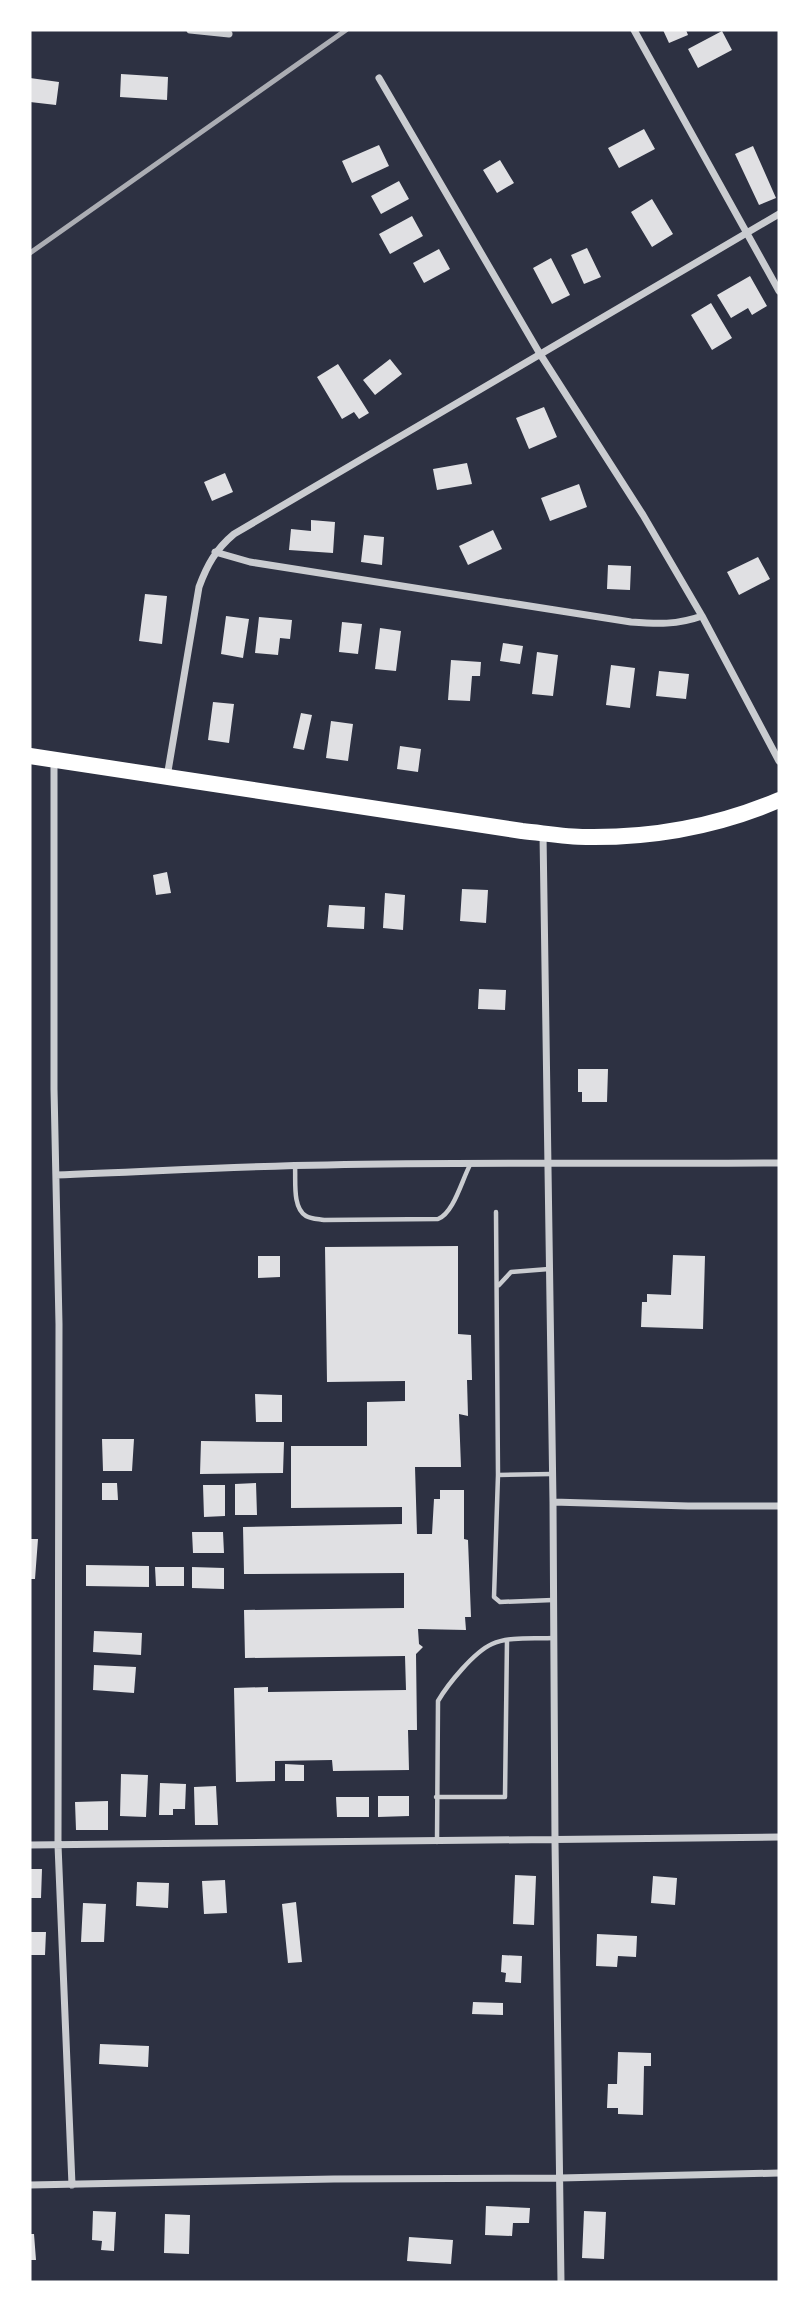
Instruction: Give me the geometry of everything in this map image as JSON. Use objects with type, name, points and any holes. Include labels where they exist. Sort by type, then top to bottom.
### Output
[{"type":"main road","points":[[30,756],[583,837],[671,832],[735,817],[779,800]]},
{"type":"street","points":[[190,30],[229,34]]},
{"type":"street","points":[[634,30],[779,291]]},
{"type":"street","points":[[379,78],[540,354],[643,515],[702,616],[779,761]]},
{"type":"street","points":[[167,777],[199,587],[207,564],[234,534],[779,214]]},
{"type":"street","points":[[215,552],[264,564],[631,622],[667,625],[702,616]]},
{"type":"street","points":[[54,759],[59,1324],[58,1845],[72,2185]]},
{"type":"street","points":[[543,833],[561,2282]]},
{"type":"street","points":[[56,1175],[471,1163],[779,1163]]},
{"type":"street","points":[[553,1502],[779,1506]]},
{"type":"street","points":[[30,1845],[779,1837]]},
{"type":"street","points":[[30,2185],[779,2174]]},
{"type":"lane","points":[[295,1166],[297,1201],[307,1217],[324,1220],[438,1219],[445,1216],[451,1208],[471,1163]]},
{"type":"lane","points":[[496,1212],[498,1475],[494,1597],[500,1602],[553,1600]]},
{"type":"lane","points":[[497,1289],[500,1282],[511,1272],[549,1269]]},
{"type":"lane","points":[[498,1475],[552,1474]]},
{"type":"lane","points":[[437,1842],[438,1701],[446,1688],[481,1651],[492,1644],[508,1640],[554,1638]]},
{"type":"lane","points":[[436,1797],[505,1797],[508,1640]]},
{"type":"building","points":[[663,30],[686,30],[688,35],[669,43]]},
{"type":"building","points":[[722,31],[732,50],[698,68],[688,49]]},
{"type":"building","points":[[121,74],[168,77],[167,100],[120,97]]},
{"type":"building","points":[[30,78],[59,82],[56,105],[30,102]]},
{"type":"building","points":[[644,129],[655,149],[619,168],[608,148]]},
{"type":"building","points":[[379,145],[389,166],[352,183],[342,161]]},
{"type":"building","points":[[753,146],[776,198],[759,205],[735,154]]},
{"type":"building","points":[[500,160],[514,183],[497,193],[483,170]]},
{"type":"building","points":[[399,181],[409,199],[381,214],[371,196]]},
{"type":"building","points":[[652,199],[673,234],[652,247],[631,212]]},
{"type":"building","points":[[412,216],[423,236],[390,254],[379,234]]},
{"type":"building","points":[[587,248],[601,277],[584,284],[571,255]]},
{"type":"building","points":[[439,249],[450,269],[424,283],[413,263]]},
{"type":"building","points":[[551,258],[570,295],[552,304],[533,268]]},
{"type":"building","points":[[750,276],[767,306],[752,315],[748,308],[731,318],[717,295]]},
{"type":"building","points":[[711,303],[732,338],[712,350],[691,315]]},
{"type":"building","points":[[390,359],[402,374],[375,395],[363,380]]},
{"type":"building","points":[[338,364],[369,413],[359,419],[354,412],[342,419],[317,377]]},
{"type":"building","points":[[544,407],[557,437],[529,449],[516,418]]},
{"type":"building","points":[[467,463],[472,484],[437,490],[433,469]]},
{"type":"building","points":[[225,473],[233,492],[212,501],[204,482]]},
{"type":"building","points":[[579,484],[587,507],[550,521],[541,498]]},
{"type":"building","points":[[311,520],[335,522],[333,553],[289,550],[291,529],[311,531]]},
{"type":"building","points":[[493,530],[502,549],[468,565],[459,546]]},
{"type":"building","points":[[364,535],[384,537],[382,565],[361,562]]},
{"type":"building","points":[[758,557],[770,579],[739,595],[727,572]]},
{"type":"building","points":[[608,565],[631,566],[630,590],[607,589]]},
{"type":"building","points":[[145,594],[167,596],[162,644],[139,641]]},
{"type":"building","points":[[226,616],[249,619],[243,658],[221,654]]},
{"type":"building","points":[[259,617],[292,620],[290,639],[280,638],[278,655],[255,653]]},
{"type":"building","points":[[342,622],[362,624],[358,654],[339,652]]},
{"type":"building","points":[[380,628],[401,631],[396,671],[375,669]]},
{"type":"building","points":[[503,643],[523,646],[520,664],[500,661]]},
{"type":"building","points":[[537,652],[558,655],[553,696],[532,694]]},
{"type":"building","points":[[451,660],[481,662],[480,676],[472,676],[470,701],[448,700]]},
{"type":"building","points":[[611,665],[635,668],[630,708],[606,705]]},
{"type":"building","points":[[659,671],[689,674],[686,699],[656,696]]},
{"type":"building","points":[[213,702],[234,704],[229,743],[208,740]]},
{"type":"building","points":[[301,713],[312,715],[304,750],[293,748]]},
{"type":"building","points":[[331,721],[353,724],[348,761],[326,758]]},
{"type":"building","points":[[400,746],[421,749],[418,772],[397,769]]},
{"type":"building","points":[[167,872],[171,893],[156,895],[153,875]]},
{"type":"building","points":[[462,889],[488,890],[486,923],[460,921]]},
{"type":"building","points":[[385,893],[405,895],[403,930],[383,928]]},
{"type":"building","points":[[329,905],[365,907],[364,929],[327,927]]},
{"type":"building","points":[[479,989],[506,990],[505,1010],[478,1009]]},
{"type":"building","points":[[578,1069],[608,1069],[607,1102],[582,1102],[582,1092],[578,1092]]},
{"type":"building","points":[[458,1246],[458,1334],[471,1335],[472,1380],[467,1380],[468,1416],[459,1414],[461,1467],[415,1467],[417,1534],[432,1534],[434,1499],[440,1499],[440,1490],[464,1490],[464,1539],[468,1540],[471,1617],[465,1617],[466,1630],[418,1629],[419,1644],[423,1647],[416,1654],[417,1730],[408,1730],[409,1770],[333,1771],[332,1760],[275,1761],[275,1781],[236,1782],[234,1688],[268,1687],[268,1692],[406,1690],[405,1656],[245,1658],[244,1610],[404,1608],[404,1573],[244,1574],[243,1527],[402,1524],[402,1507],[291,1508],[291,1446],[367,1446],[367,1402],[405,1401],[405,1381],[327,1382],[325,1247]]},
{"type":"building","points":[[673,1255],[705,1256],[703,1329],[641,1327],[642,1302],[647,1302],[647,1294],[671,1295]]},
{"type":"building","points":[[258,1256],[280,1256],[280,1277],[258,1278]]},
{"type":"building","points":[[255,1394],[282,1395],[282,1422],[256,1422]]},
{"type":"building","points":[[102,1439],[134,1439],[132,1471],[103,1471]]},
{"type":"building","points":[[201,1441],[284,1442],[283,1473],[200,1474]]},
{"type":"building","points":[[102,1483],[117,1483],[118,1500],[102,1500]]},
{"type":"building","points":[[256,1483],[257,1515],[235,1515],[235,1484]]},
{"type":"building","points":[[203,1485],[225,1485],[225,1516],[204,1517]]},
{"type":"building","points":[[192,1532],[223,1532],[224,1553],[193,1553]]},
{"type":"building","points":[[30,1539],[38,1539],[35,1579],[30,1579]]},
{"type":"building","points":[[86,1565],[149,1566],[149,1587],[86,1586]]},
{"type":"building","points":[[155,1567],[184,1567],[184,1586],[156,1586]]},
{"type":"building","points":[[192,1567],[224,1568],[224,1589],[192,1588]]},
{"type":"building","points":[[94,1631],[142,1633],[141,1655],[93,1652]]},
{"type":"building","points":[[94,1665],[136,1667],[134,1693],[93,1690]]},
{"type":"building","points":[[285,1764],[304,1765],[304,1781],[285,1781]]},
{"type":"building","points":[[121,1774],[148,1775],[146,1817],[120,1816]]},
{"type":"building","points":[[160,1783],[186,1784],[185,1809],[173,1809],[173,1815],[159,1815]]},
{"type":"building","points":[[216,1786],[218,1825],[195,1825],[194,1787]]},
{"type":"building","points":[[378,1796],[409,1796],[409,1816],[378,1817]]},
{"type":"building","points":[[336,1797],[369,1797],[369,1817],[337,1817]]},
{"type":"building","points":[[108,1801],[108,1830],[76,1830],[75,1802]]},
{"type":"building","points":[[30,1869],[42,1869],[41,1898],[30,1898]]},
{"type":"building","points":[[515,1875],[536,1876],[534,1925],[513,1924]]},
{"type":"building","points":[[653,1876],[677,1878],[675,1905],[651,1903]]},
{"type":"building","points":[[225,1880],[227,1913],[204,1914],[202,1881]]},
{"type":"building","points":[[137,1882],[169,1883],[168,1908],[136,1906]]},
{"type":"building","points":[[296,1902],[302,1962],[288,1963],[282,1904]]},
{"type":"building","points":[[83,1903],[106,1904],[104,1942],[81,1942]]},
{"type":"building","points":[[30,1932],[46,1932],[45,1955],[30,1955]]},
{"type":"building","points":[[597,1934],[637,1936],[636,1957],[618,1956],[617,1967],[596,1966]]},
{"type":"building","points":[[502,1955],[522,1956],[521,1983],[505,1982],[506,1973],[501,1972]]},
{"type":"building","points":[[473,2002],[503,2003],[503,2015],[472,2014]]},
{"type":"building","points":[[100,2044],[149,2046],[148,2067],[99,2064]]},
{"type":"building","points":[[618,2052],[651,2053],[651,2066],[644,2066],[643,2115],[618,2114],[618,2108],[607,2108],[608,2084],[617,2084]]},
{"type":"building","points":[[486,2206],[530,2208],[529,2223],[513,2223],[512,2236],[485,2235]]},
{"type":"building","points":[[93,2211],[116,2212],[114,2251],[101,2250],[102,2241],[92,2240]]},
{"type":"building","points":[[584,2211],[606,2212],[604,2259],[582,2258]]},
{"type":"building","points":[[165,2214],[190,2215],[189,2254],[164,2253]]},
{"type":"building","points":[[30,2234],[34,2234],[36,2260],[30,2260]]},
{"type":"building","points":[[409,2237],[453,2240],[451,2264],[407,2261]]},
{"type":"railway","points":[[30,253],[346,30]]}]
